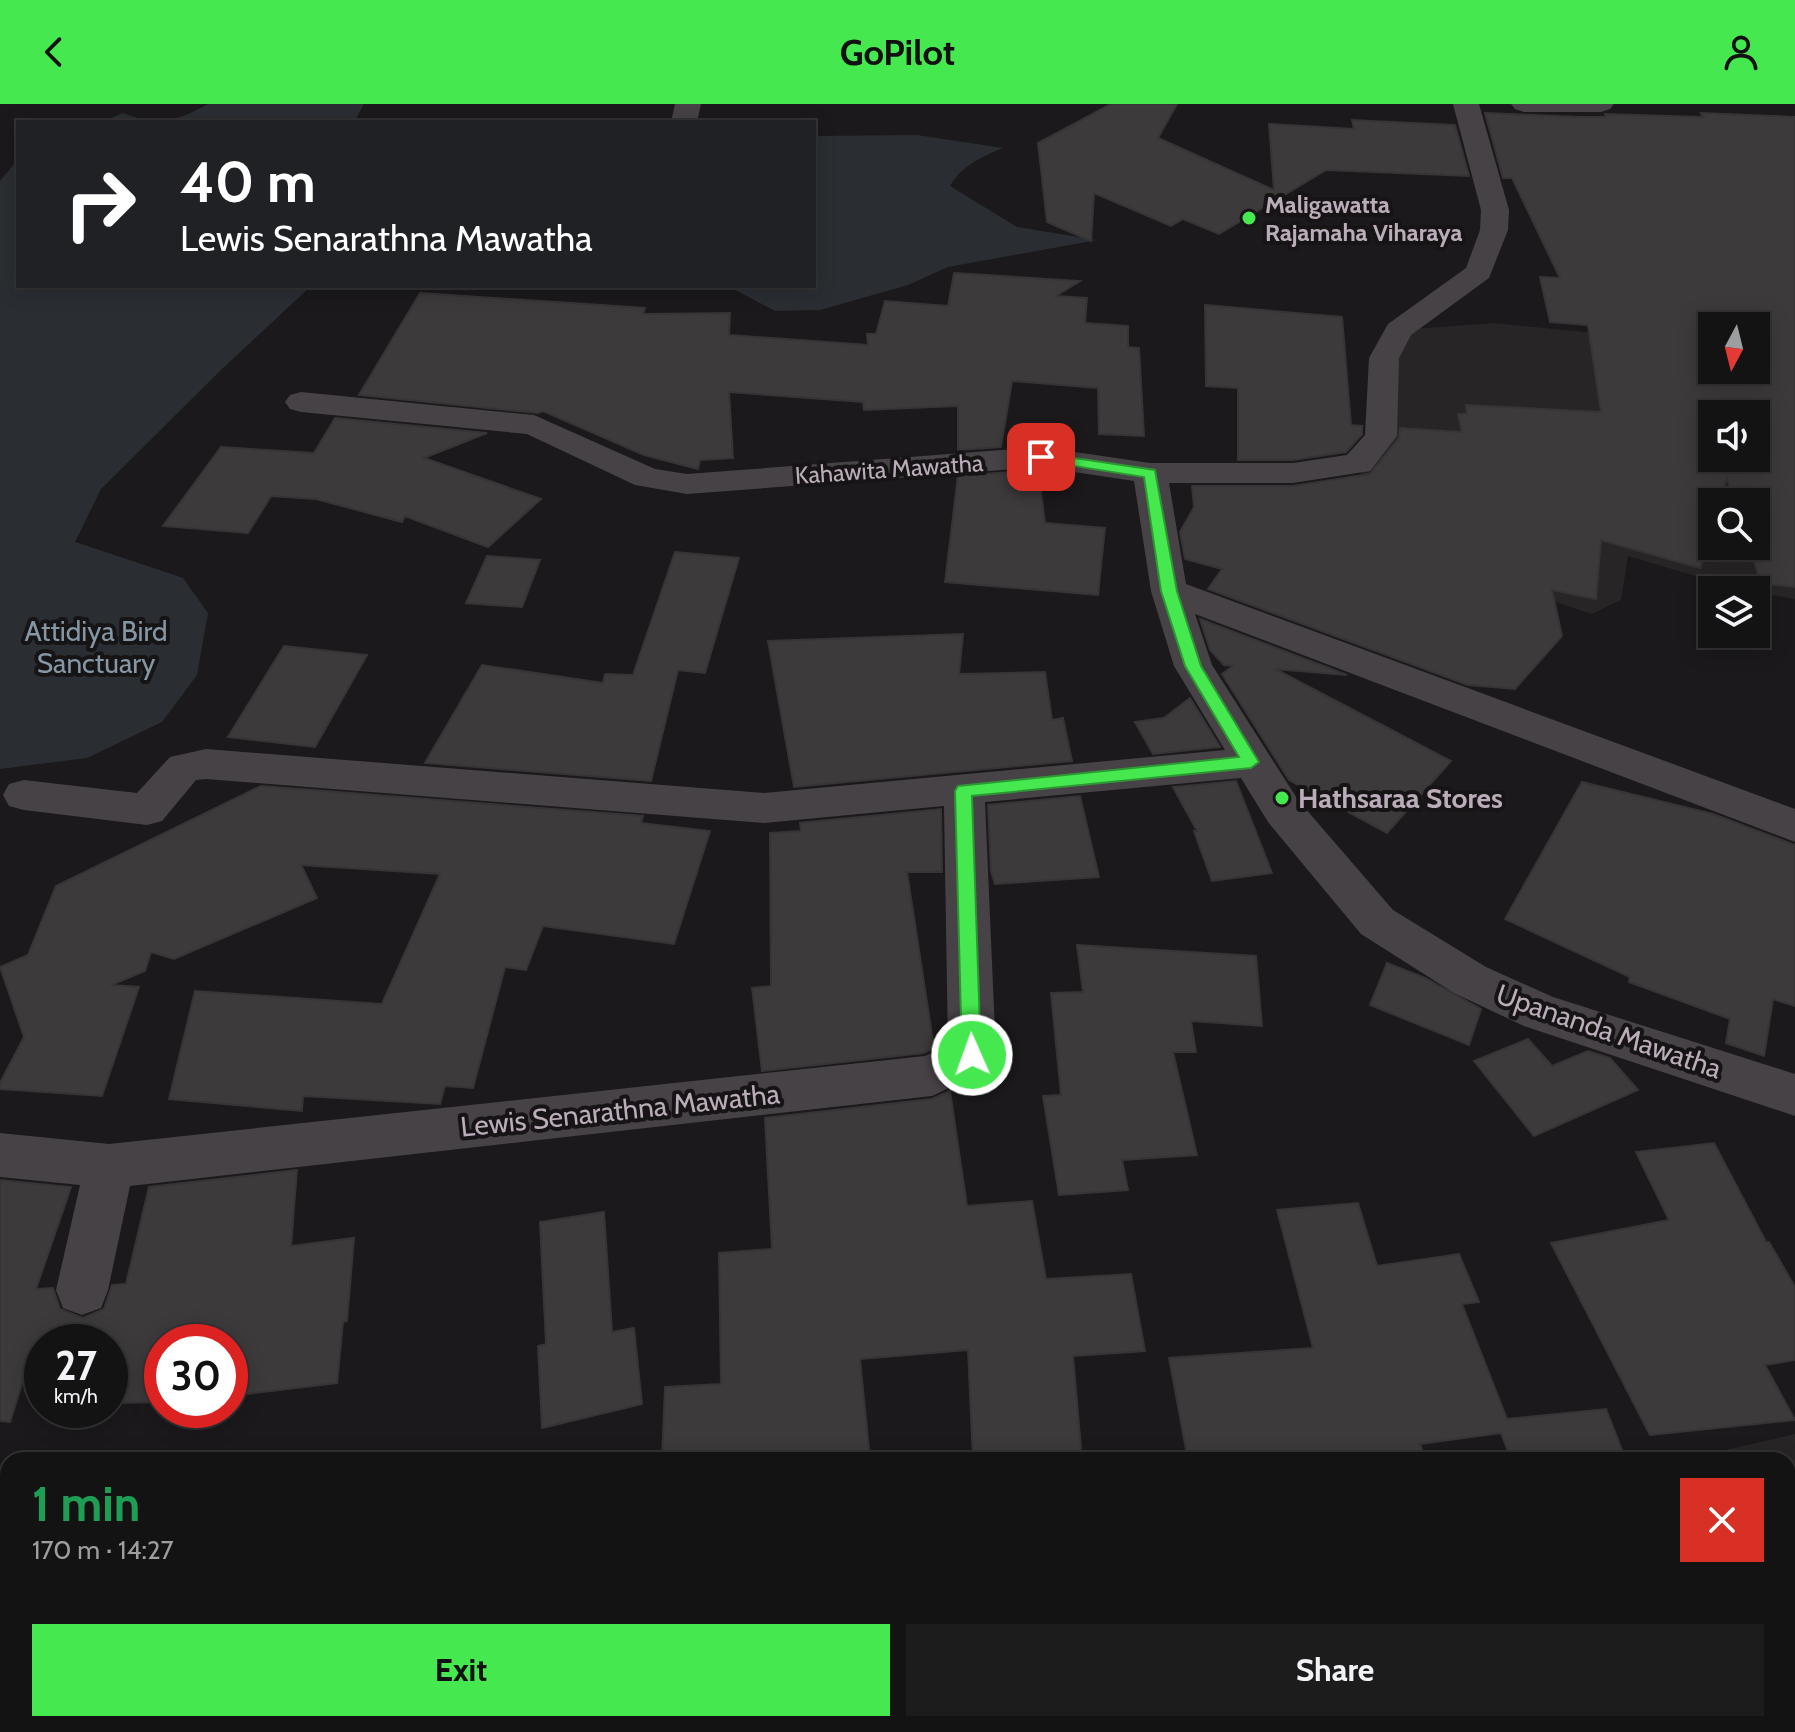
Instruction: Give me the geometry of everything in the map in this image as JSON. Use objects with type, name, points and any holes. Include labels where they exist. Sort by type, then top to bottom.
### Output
[{"type":"street","name":"Kahawita Mawatha","points":[[301,402],[534,425],[647,478],[687,484],[1041,457],[1150,473],[1293,473],[1358,464],[1381,436],[1384,358],[1399,330],[1479,272],[1494,230],[1495,210],[1466,104]]},
{"type":"street","points":[[1524,104],[1601,104]]},
{"type":"street","name":"Upananda Mawatha","points":[[1150,473],[1169,591],[1193,666],[1283,811],[1377,922],[1470,980],[1540,1012],[1795,1095]]},
{"type":"street","points":[[1169,591],[1795,826]]},
{"type":"street","points":[[24,795],[147,810],[184,767],[206,764],[764,808],[1251,762]]},
{"type":"street","name":"Lewis Senarathna Mawatha","points":[[0,1155],[109,1166],[932,1076],[972,1055],[964,791]]},
{"type":"street","points":[[82,1290],[109,1166]]},
{"type":"shaded area","points":[[1494,323],[1698,343],[1698,384],[1770,384],[1770,366],[1795,360],[1795,599],[1770,595],[1770,576],[1698,577],[1628,556],[1621,600],[1592,614],[1537,596],[1375,512],[1358,464],[1399,330]]},
{"type":"shaded area","points":[[1795,1434],[1795,1452],[1717,1452]]},
{"type":"green space","points":[[208,104],[364,104],[355,120],[167,120],[187,115]]},
{"type":"green space","points":[[123,113],[147,120],[107,120]]},
{"type":"green space","points":[[917,135],[1003,148],[967,167],[950,186],[1017,227],[1097,240],[948,267],[908,285],[820,310],[775,311],[732,288],[816,288],[816,136]]},
{"type":"green space","name":"Attidiya Bird Sanctuary","points":[[16,161],[16,288],[309,288],[101,489],[75,542],[183,578],[208,613],[197,675],[162,722],[87,758],[0,769],[0,181]]},
{"type":"building","points":[[1111,104],[1177,104],[1158,138],[1274,190],[1269,124],[1354,129],[1352,120],[1455,125],[1469,176],[1326,170],[1219,234],[1183,219],[1171,226],[1094,193],[1091,241],[1047,222],[1038,143]]},
{"type":"building","points":[[1485,113],[1703,117],[1701,113],[1795,117],[1795,587],[1770,584],[1770,576],[1759,576],[1754,560],[1770,560],[1770,488],[1730,488],[1727,478],[1724,488],[1698,488],[1698,560],[1702,560],[1700,568],[1601,540],[1596,599],[1552,590],[1562,636],[1515,689],[1468,685],[1208,589],[1222,569],[1185,559],[1180,532],[1194,507],[1192,486],[1293,486],[1370,474],[1399,438],[1400,428],[1462,432],[1458,414],[1467,414],[1466,405],[1601,412],[1588,325],[1550,322],[1540,277],[1560,278],[1512,178],[1503,178]]},
{"type":"building","points":[[954,273],[1080,281],[1056,296],[1087,298],[1085,323],[1128,326],[1128,347],[1139,348],[1144,436],[1099,434],[1098,388],[1012,381],[1001,447],[958,450],[958,406],[864,410],[863,402],[729,392],[733,458],[700,460],[698,469],[644,455],[543,411],[538,413],[359,395],[420,293],[645,308],[643,314],[730,313],[729,335],[868,345],[867,334],[876,334],[885,301],[948,306]]},
{"type":"building","points":[[1205,305],[1342,317],[1351,425],[1362,426],[1362,434],[1346,452],[1293,460],[1238,460],[1238,388],[1206,386]]},
{"type":"building","points":[[335,418],[487,433],[424,458],[541,499],[488,547],[405,516],[402,522],[316,499],[271,496],[248,533],[163,526],[221,447],[314,453]]},
{"type":"building","points":[[1038,470],[1045,523],[1105,528],[1098,595],[945,582],[958,476]]},
{"type":"building","points":[[675,552],[739,558],[705,673],[678,670],[651,781],[425,763],[482,665],[603,683],[605,674],[633,675]]},
{"type":"building","points":[[487,556],[540,560],[522,607],[466,603]]},
{"type":"building","points":[[1200,619],[1347,675],[1275,669],[1451,761],[1387,833],[1289,780],[1222,674],[1233,666],[1224,665],[1210,650]]},
{"type":"building","points":[[963,634],[959,674],[1045,672],[1052,720],[1063,718],[1072,761],[794,787],[768,641]]},
{"type":"building","points":[[284,646],[367,655],[315,747],[228,737]]},
{"type":"building","points":[[1190,698],[1220,747],[1153,754],[1135,722],[1164,718]]},
{"type":"building","points":[[1236,781],[1272,873],[1212,881],[1194,831],[1197,831],[1173,787]]},
{"type":"building","points":[[1582,782],[1713,814],[1795,845],[1795,1006],[1773,999],[1764,1056],[1726,1043],[1730,1019],[1629,982],[1630,977],[1505,919]]},
{"type":"building","points":[[261,786],[643,816],[641,823],[710,831],[674,944],[543,926],[526,970],[505,967],[473,1088],[445,1086],[440,1104],[303,1096],[302,1111],[169,1099],[195,991],[382,1004],[440,874],[301,865],[317,898],[174,959],[151,952],[145,971],[111,985],[139,987],[102,1096],[0,1089],[0,1083],[24,1037],[0,967],[28,955],[56,886]]},
{"type":"building","points":[[1080,796],[1099,877],[995,884],[991,871],[988,805]]},
{"type":"building","points":[[941,809],[942,872],[907,872],[934,1048],[924,1053],[762,1071],[752,988],[771,986],[770,833],[801,831],[800,823]]},
{"type":"building","points":[[1077,945],[1256,956],[1262,1026],[1191,1021],[1196,1052],[1173,1052],[1197,1155],[1122,1160],[1128,1190],[1059,1195],[1043,1096],[1061,1095],[1051,993],[1083,992]]},
{"type":"building","points":[[1387,963],[1425,978],[1481,1009],[1469,1045],[1370,1005]]},
{"type":"building","points":[[1528,1039],[1552,1066],[1588,1051],[1610,1058],[1638,1090],[1534,1136],[1474,1061]]},
{"type":"building","points":[[950,1091],[967,1206],[1032,1201],[1046,1279],[1131,1274],[1145,1351],[1073,1356],[1081,1452],[973,1452],[968,1350],[860,1359],[869,1452],[662,1452],[665,1387],[721,1384],[719,1253],[772,1249],[765,1118],[932,1099]]},
{"type":"building","points":[[1714,1143],[1766,1242],[1769,1242],[1795,1287],[1795,1360],[1765,1365],[1795,1420],[1650,1435],[1551,1243],[1669,1220],[1636,1152]]},
{"type":"building","points":[[297,1170],[291,1246],[354,1238],[347,1321],[343,1322],[337,1383],[248,1394],[248,1324],[144,1324],[144,1402],[128,1403],[128,1324],[24,1324],[24,1377],[10,1422],[0,1421],[0,1180],[71,1187],[36,1289],[53,1288],[60,1309],[83,1318],[104,1309],[112,1285],[126,1284],[149,1187]]},
{"type":"building","points":[[1358,1203],[1377,1266],[1459,1254],[1479,1302],[1462,1304],[1507,1419],[1606,1409],[1623,1452],[1508,1452],[1501,1433],[1420,1444],[1423,1452],[1187,1452],[1169,1358],[1313,1348],[1277,1210]]},
{"type":"building","points":[[604,1212],[612,1332],[634,1328],[642,1404],[542,1428],[538,1346],[546,1344],[540,1222]]},
{"type":"place","name":"Maligawatta Rajamaha Viharaya","points":[[1249,218]]},
{"type":"place","name":"Hathsaraa Stores","points":[[1282,798]]},
{"type":"route","points":[[972,1055],[964,791],[1251,762],[1193,666],[1169,591],[1150,473],[1041,457]]}]
